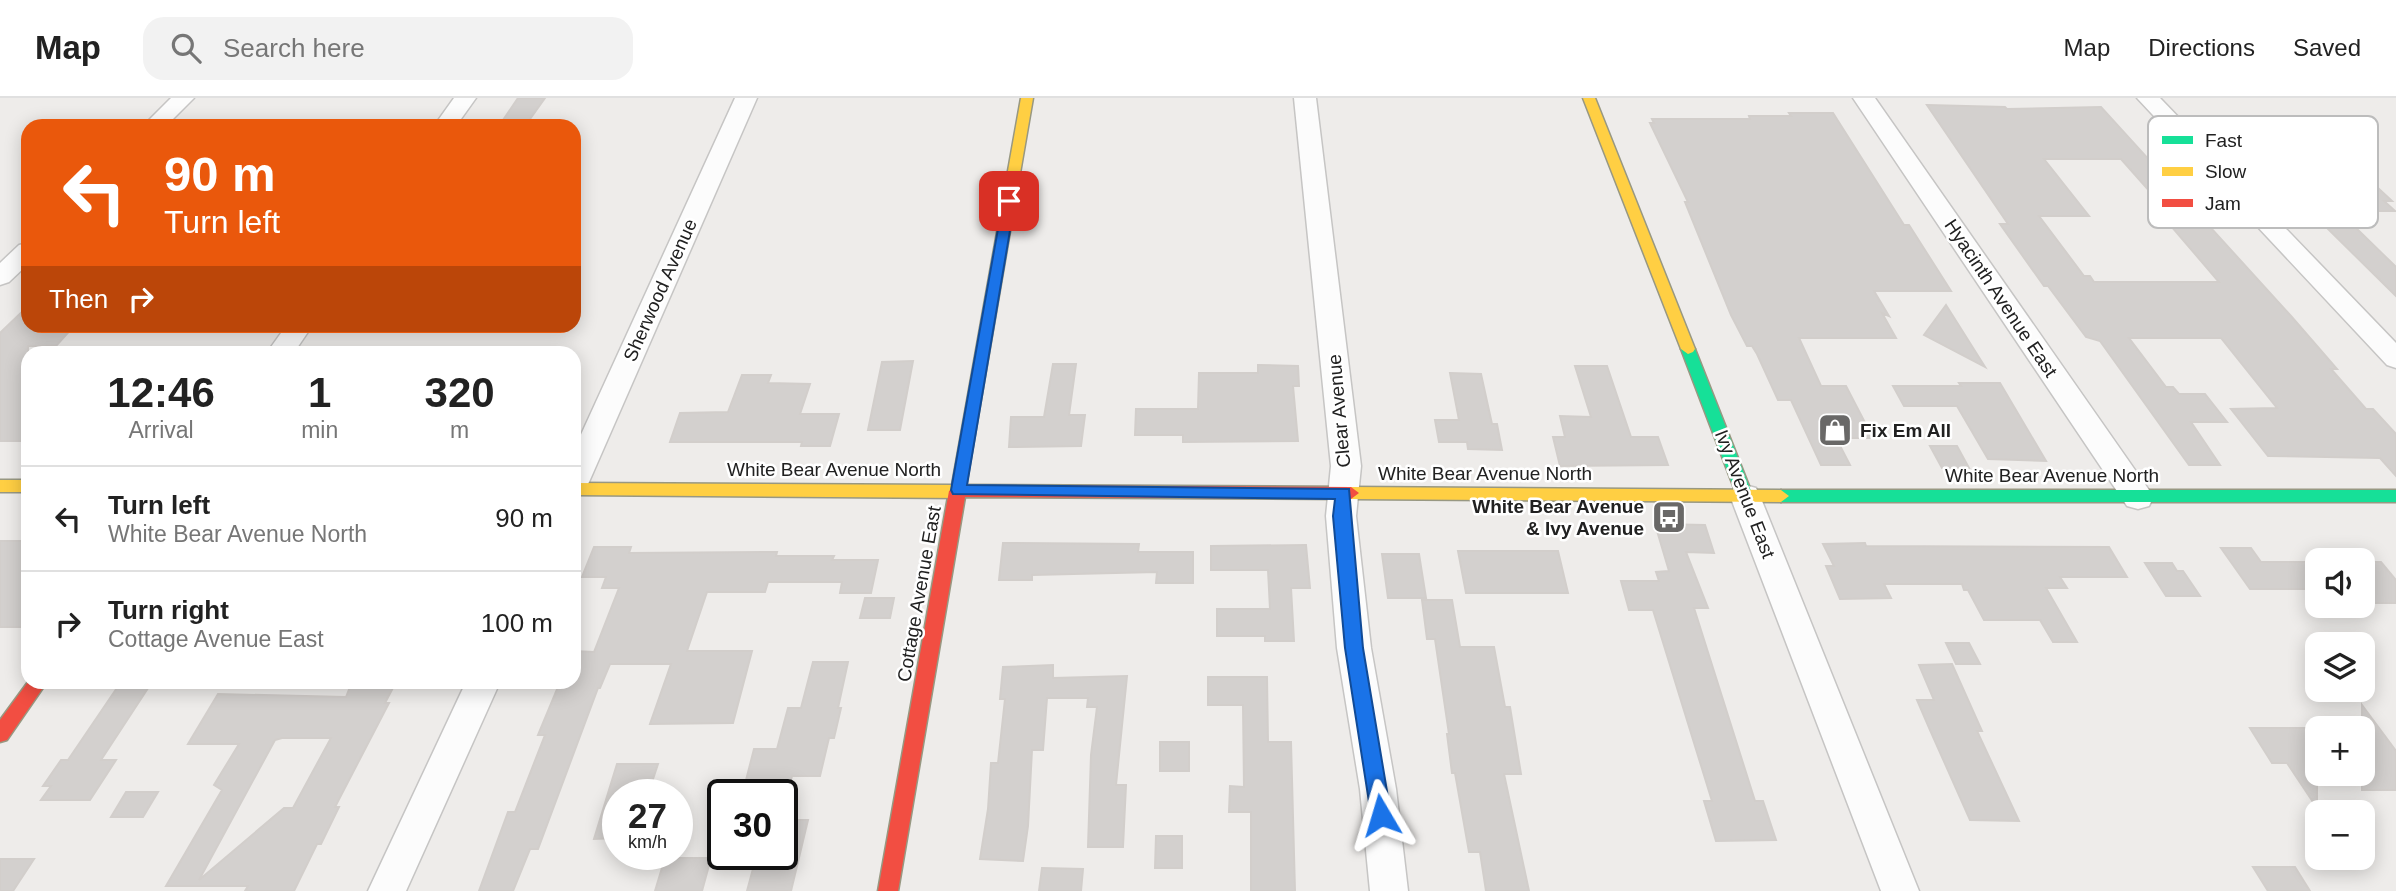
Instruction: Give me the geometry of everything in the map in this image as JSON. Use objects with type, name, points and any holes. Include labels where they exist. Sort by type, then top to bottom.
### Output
[{"type":"street","points":[[161,119],[183,98]]},
{"type":"street","points":[[450,119],[465,98]]},
{"type":"street","name":"Sherwood Avenue","points":[[581,466],[746,98]]},
{"type":"street","name":"Cottage Avenue East","points":[[888,891],[1027,98]]},
{"type":"street","name":"Clear Avenue","points":[[1305,98],[1346,466],[1341,516],[1354,648],[1378,789],[1390,891]]},
{"type":"street","name":"Ivy Avenue East","points":[[1589,98],[1900,891]]},
{"type":"street","name":"Hyacinth Avenue East","points":[[1864,98],[2138,498]]},
{"type":"street","points":[[2148,98],[2165,116]]},
{"type":"street","points":[[2272,228],[2396,359]]},
{"type":"street","points":[[0,277],[21,257]]},
{"type":"street","points":[[0,486],[21,486]]},
{"type":"street","name":"White Bear Avenue North","points":[[581,489],[2138,498],[2396,496]]},
{"type":"street","points":[[0,734],[33,689]]},
{"type":"street","points":[[387,891],[480,689]]},
{"type":"building","points":[[518,98],[545,98],[530,119],[504,119]]},
{"type":"building","points":[[1927,105],[2007,109],[2101,107],[2148,159],[2148,189],[2121,159],[2044,159],[2089,216],[2039,216],[2084,276],[2090,276],[2094,282],[2219,282],[2173,228],[2211,228],[2337,369],[2331,369],[2366,409],[2373,409],[2396,434],[2396,476],[2380,458],[2268,456],[2231,409],[2277,408],[2221,338],[2129,338],[2166,387],[2173,387],[2179,394],[2205,394],[2227,422],[2191,422],[2220,465],[2189,465],[2100,341],[2086,337],[2048,286],[2044,286],[2000,224],[2008,224]]},
{"type":"building","points":[[1789,113],[1833,113],[1904,225],[1909,225],[1951,291],[1874,291],[1889,316],[1882,313],[1896,338],[1799,338],[1821,386],[1846,386],[1873,438],[1836,438],[1850,465],[1821,465],[1791,400],[1778,400],[1757,354],[1752,346],[1747,346],[1731,315],[1685,202],[1688,202],[1650,123],[1654,123],[1652,119],[1750,119],[1749,116],[1791,116]]},
{"type":"building","points":[[2378,188],[2392,201],[2384,201],[2395,211],[2378,211]]},
{"type":"building","points":[[2327,228],[2356,228],[2396,267],[2396,296]]},
{"type":"building","points":[[1946,305],[1985,367],[1924,335]]},
{"type":"building","points":[[21,313],[21,333],[68,333],[56,346],[21,346],[21,441],[0,441],[0,333]]},
{"type":"building","points":[[913,361],[900,430],[868,430],[882,362]]},
{"type":"building","points":[[1053,364],[1076,364],[1069,415],[1085,415],[1081,446],[1009,447],[1011,417],[1044,417]]},
{"type":"building","points":[[1258,365],[1298,366],[1299,386],[1293,386],[1298,441],[1183,442],[1183,435],[1135,435],[1136,409],[1198,409],[1199,373],[1258,373]]},
{"type":"building","points":[[1575,366],[1607,366],[1631,437],[1658,437],[1668,465],[1560,466],[1553,437],[1565,437],[1560,416],[1591,417]]},
{"type":"building","points":[[1450,373],[1481,374],[1492,424],[1497,424],[1502,450],[1468,449],[1467,442],[1439,442],[1435,420],[1459,420]]},
{"type":"building","points":[[742,375],[771,375],[768,383],[810,384],[800,414],[839,414],[830,446],[801,446],[802,442],[670,442],[680,413],[728,412]]},
{"type":"building","points":[[1959,383],[2000,383],[2046,461],[1988,459],[1957,406],[1904,406],[1893,386],[1961,386]]},
{"type":"building","points":[[1930,446],[1957,446],[1969,468],[1942,468]]},
{"type":"building","points":[[1655,524],[1705,525],[1714,553],[1686,552],[1708,608],[1694,608],[1755,801],[1763,801],[1776,840],[1716,841],[1704,801],[1712,801],[1653,610],[1629,610],[1621,581],[1659,581],[1656,572],[1669,571]]},
{"type":"building","points":[[0,541],[21,541],[21,627],[0,627]]},
{"type":"building","points":[[1003,543],[1139,544],[1138,552],[1193,552],[1193,583],[1156,583],[1157,572],[1032,575],[1032,580],[999,580]]},
{"type":"building","points":[[1865,543],[1866,546],[2109,547],[2127,577],[2060,577],[2067,588],[2046,588],[2077,642],[2053,642],[2040,620],[1984,620],[1962,584],[1884,584],[1891,598],[1840,599],[1826,566],[1834,566],[1823,544]]},
{"type":"building","points":[[1306,545],[1310,588],[1291,588],[1294,641],[1265,641],[1265,636],[1217,636],[1217,609],[1270,609],[1268,570],[1211,570],[1211,546]]},
{"type":"building","points":[[594,547],[631,547],[629,553],[777,552],[776,556],[834,556],[832,560],[878,560],[871,593],[840,593],[842,582],[768,582],[765,592],[707,592],[687,651],[752,651],[733,723],[650,724],[671,664],[610,664],[598,688],[538,849],[530,849],[513,891],[479,891],[508,812],[515,812],[545,735],[538,735],[557,689],[581,689],[581,651],[594,652],[619,588],[602,588],[606,577],[582,577]]},
{"type":"building","points":[[2221,548],[2251,548],[2261,562],[2305,562],[2305,589],[2250,589]]},
{"type":"building","points":[[1458,551],[1558,551],[1568,593],[1466,593]]},
{"type":"building","points":[[1382,554],[1419,554],[1426,598],[1388,598]]},
{"type":"building","points":[[2375,562],[2381,562],[2396,580],[2396,603],[2375,603]]},
{"type":"building","points":[[2145,563],[2172,563],[2177,571],[2183,571],[2200,596],[2166,596]]},
{"type":"building","points":[[865,598],[894,598],[890,618],[860,618]]},
{"type":"building","points":[[1422,600],[1452,600],[1460,647],[1494,647],[1505,707],[1510,707],[1521,774],[1504,774],[1529,891],[1486,891],[1480,852],[1469,852],[1455,773],[1452,773],[1435,639],[1427,639]]},
{"type":"building","points":[[1946,643],[1969,643],[1980,664],[1956,664]]},
{"type":"building","points":[[813,662],[848,662],[834,738],[829,738],[820,776],[746,779],[754,749],[777,749],[788,708],[801,708]]},
{"type":"building","points":[[1952,664],[1982,731],[1977,731],[2019,821],[1970,820],[1917,700],[1934,700],[1919,665]]},
{"type":"building","points":[[1053,665],[1053,678],[1127,676],[1116,785],[1126,785],[1123,847],[1088,847],[1091,755],[1097,707],[1087,707],[1088,698],[1047,698],[1043,750],[1032,750],[1028,826],[1023,861],[980,859],[988,809],[991,763],[998,763],[1005,699],[1000,699],[1003,667]]},
{"type":"building","points":[[1208,677],[1267,677],[1268,742],[1291,742],[1295,891],[1251,891],[1251,812],[1229,812],[1230,786],[1244,787],[1243,705],[1208,705]]},
{"type":"building","points":[[116,689],[147,689],[101,760],[116,760],[90,800],[41,800],[51,786],[43,786],[61,760],[68,760]]},
{"type":"building","points":[[349,689],[392,689],[385,703],[389,703],[335,807],[339,807],[321,844],[317,844],[294,891],[245,891],[248,886],[166,886],[222,790],[214,785],[239,744],[188,744],[218,694],[346,697]],"holes":[[[331,738],[293,808],[284,808],[199,880],[275,740]]]},
{"type":"building","points":[[2362,705],[2370,716],[2362,716]]},
{"type":"building","points":[[2375,723],[2396,751],[2396,790],[2362,790],[2362,786],[2375,786]]},
{"type":"building","points":[[2250,728],[2305,728],[2305,786],[2317,786],[2317,800],[2312,800],[2287,763],[2272,763]]},
{"type":"building","points":[[1160,742],[1189,742],[1189,771],[1160,771]]},
{"type":"building","points":[[617,764],[658,764],[653,779],[612,779]]},
{"type":"building","points":[[126,792],[158,792],[143,817],[111,817]]},
{"type":"building","points":[[602,813],[602,839],[594,839]]},
{"type":"building","points":[[798,820],[808,820],[798,862]]},
{"type":"building","points":[[1156,836],[1182,836],[1182,868],[1155,868]]},
{"type":"building","points":[[693,858],[707,858],[708,870],[702,891],[655,891],[661,870],[693,870]]},
{"type":"building","points":[[0,859],[34,859],[13,891],[0,891]]},
{"type":"building","points":[[2253,867],[2295,867],[2310,891],[2268,891]]},
{"type":"building","points":[[1042,868],[1083,869],[1081,891],[1039,891]]},
{"type":"building","points":[[753,870],[796,870],[791,891],[747,891]]},
{"type":"traffic: fast","points":[[1688,349],[1745,496]]},
{"type":"traffic: fast","points":[[1781,496],[2396,496]]},
{"type":"traffic: slow","points":[[958,494],[1027,98]]},
{"type":"traffic: slow","points":[[1589,98],[1688,349]]},
{"type":"traffic: slow","points":[[0,486],[21,486]]},
{"type":"traffic: slow","points":[[581,489],[957,491]]},
{"type":"traffic: slow","points":[[1351,493],[1781,496]]},
{"type":"traffic: jam","points":[[957,491],[1351,493]]},
{"type":"traffic: jam","points":[[888,891],[958,494]]},
{"type":"traffic: jam","points":[[0,734],[33,689]]},
{"type":"place","name":"Fix Em All","points":[[1835,430]]},
{"type":"place","name":"White Bear Avenue & Ivy Avenue","points":[[1669,517]]},
{"type":"route","points":[[1009,201],[958,490],[1343,494],[1341,516],[1354,648],[1381,815]]}]
